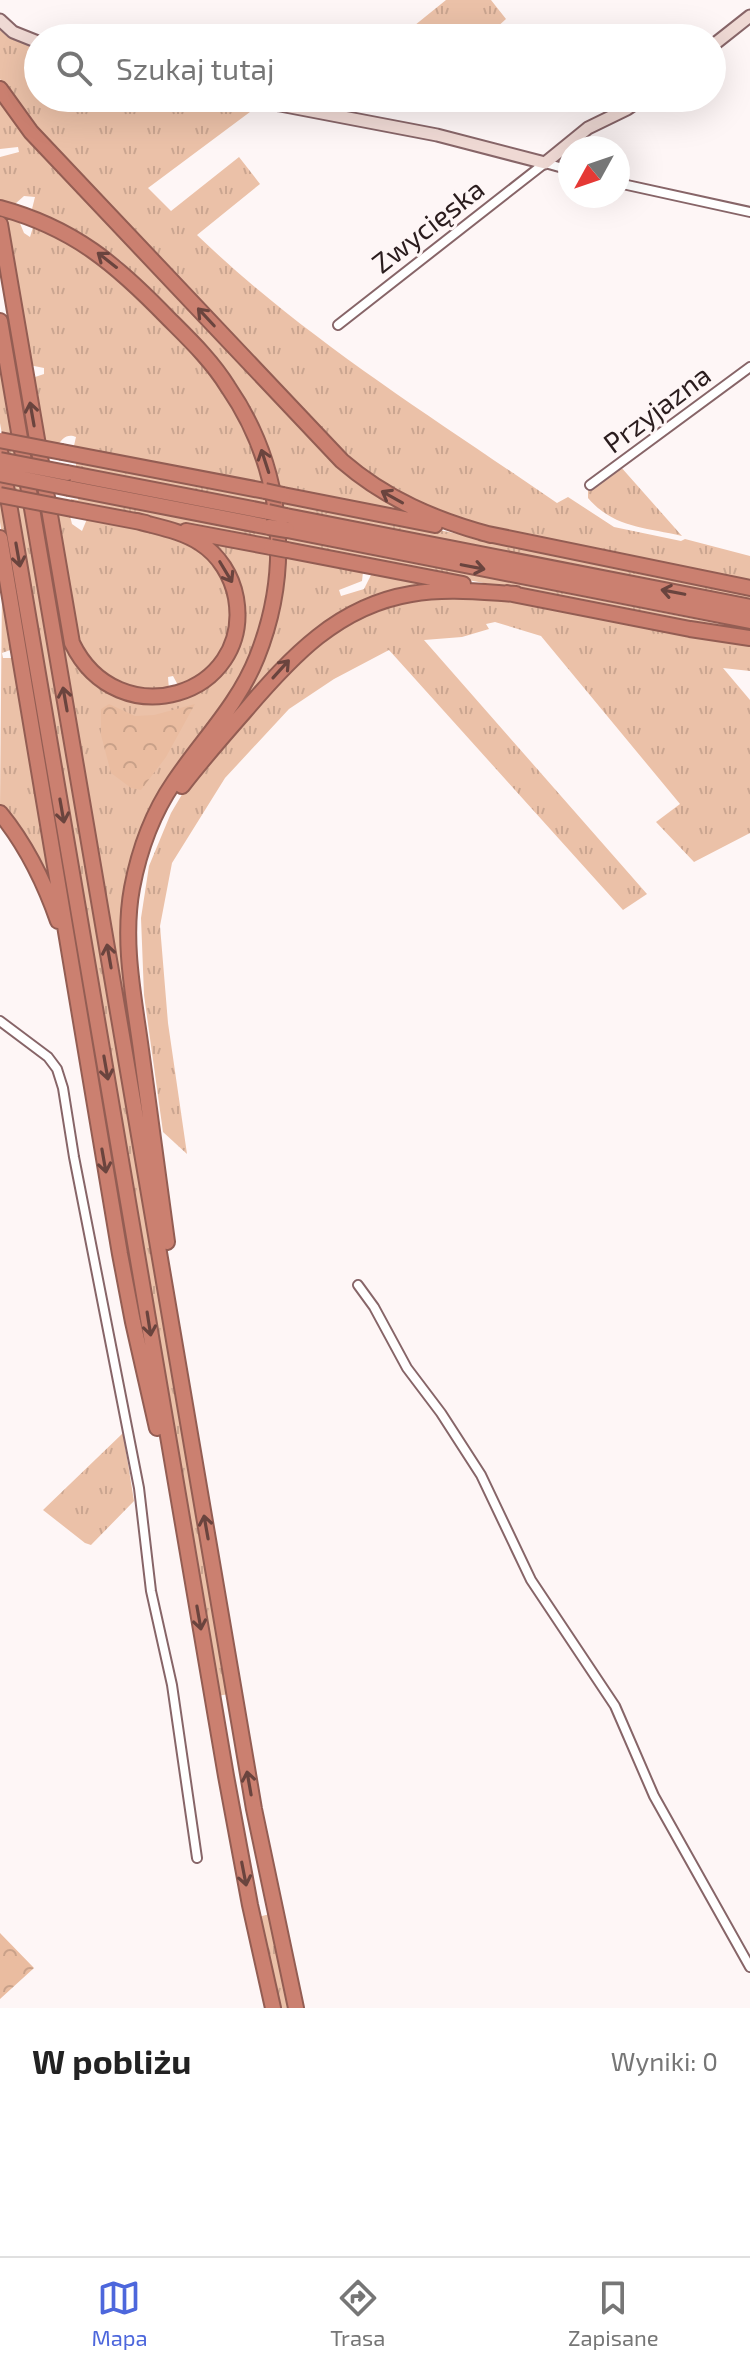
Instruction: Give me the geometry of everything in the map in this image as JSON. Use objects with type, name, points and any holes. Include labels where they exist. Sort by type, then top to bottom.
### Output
[{"type":"highway","points":[[0,89],[31,132],[342,461],[373,486],[399,501],[439,520],[491,535]]},
{"type":"highway","points":[[0,208],[62,231],[103,256],[132,281],[202,353],[247,418],[263,455],[278,524],[275,593],[265,636],[240,691],[163,800],[147,836],[133,884],[128,918],[131,980],[176,1312],[175,1346]]},
{"type":"highway","points":[[0,224],[72,643],[87,668],[113,688],[136,696],[167,696],[194,686],[223,660],[235,632],[236,595],[222,564],[203,545],[189,537],[137,521]]},
{"type":"highway","points":[[0,321],[254,1809],[296,2008]]},
{"type":"highway","points":[[0,440],[750,588]]},
{"type":"highway","points":[[0,451],[180,1514],[238,1842],[273,2008]]},
{"type":"highway","points":[[0,460],[68,480],[268,520],[750,607]]},
{"type":"highway","points":[[0,474],[68,480]]},
{"type":"highway","points":[[0,495],[750,638]]},
{"type":"highway","points":[[286,523],[750,621]]},
{"type":"highway","points":[[0,538],[133,1322],[180,1514]]},
{"type":"highway","points":[[133,884],[149,845],[179,790],[283,666],[315,637],[349,615],[401,596],[450,590],[516,594]]},
{"type":"highway","points":[[0,813],[27,850],[44,882],[73,973]]},
{"type":"street","points":[[726,35],[750,16]]},
{"type":"street","points":[[0,20],[13,32],[24,36]]},
{"type":"street","points":[[317,112],[437,135],[558,167]]},
{"type":"street","points":[[545,163],[588,128],[621,112]]},
{"type":"street","name":"Zwycięska","points":[[338,325],[545,163]]},
{"type":"street","points":[[630,186],[750,212]]},
{"type":"street","name":"Przyjazna","points":[[590,485],[750,367]]},
{"type":"street","points":[[0,1021],[48,1057],[57,1069],[63,1088],[139,1488],[151,1591],[172,1685],[197,1858]]},
{"type":"street","points":[[358,1285],[374,1307],[407,1368],[481,1475],[531,1580],[615,1706],[654,1796],[750,1967]]},
{"type":"green space","points":[[446,0],[491,0],[506,19],[500,24],[416,24]]},
{"type":"green space","points":[[0,24],[24,40],[24,112],[250,112],[148,188],[171,211],[239,157],[260,184],[197,235],[238,273],[371,376],[557,503],[568,497],[614,527],[681,541],[685,539],[750,556],[750,583],[491,528],[433,509],[376,479],[348,459],[20,110],[0,79]]},
{"type":"green space","points":[[0,94],[319,444],[424,519],[282,491],[257,422],[241,392],[217,359],[121,261],[84,235],[32,209],[35,197],[24,196],[15,204],[0,200],[0,157],[19,152],[18,147],[0,149]]},
{"type":"green space","points":[[3,216],[19,221],[24,233],[30,237],[34,224],[106,265],[207,367],[248,431],[265,487],[73,450],[76,437],[73,436],[65,437],[57,446],[41,443],[32,378],[44,374],[44,368],[29,365]]},
{"type":"green space","points":[[0,244],[70,648],[138,700],[212,677],[241,610],[201,537],[274,553],[259,638],[239,684],[175,771],[125,906],[149,1149],[0,268]]},
{"type":"green space","points":[[0,343],[229,1694],[217,1696],[0,423]]},
{"type":"green space","points":[[63,455],[750,592],[750,599],[76,467],[76,463],[64,460]]},
{"type":"green space","points":[[620,466],[682,536],[619,521],[588,498],[588,490]]},
{"type":"green space","points":[[0,492],[32,695],[149,1362],[141,1336],[7,569],[0,522]]},
{"type":"green space","points":[[79,496],[750,630],[750,634],[71,504],[71,499],[78,500]]},
{"type":"green space","points":[[54,513],[70,516],[72,524],[82,531],[87,519],[172,535],[198,548],[210,559],[227,588],[232,621],[222,653],[213,664],[179,687],[173,676],[168,677],[169,690],[128,689],[91,664],[76,636]]},
{"type":"green space","points":[[286,555],[363,572],[362,581],[339,590],[341,596],[364,589],[372,573],[445,586],[363,605],[222,731],[248,688],[266,648],[278,605]]},
{"type":"green space","points":[[2,586],[13,649],[2,653],[3,658],[15,658],[57,900],[0,806]]},
{"type":"green space","points":[[478,596],[677,633],[750,642],[750,671],[723,668],[750,700],[750,833],[694,862],[656,822],[680,804],[541,636],[495,622],[486,624],[489,629],[462,637],[424,640],[647,894],[623,910],[389,650],[334,679],[289,709],[225,778],[172,863],[160,926],[168,1023],[187,1154],[163,1132],[144,995],[141,918],[149,866],[171,813],[187,786],[283,673],[347,621],[411,598]]},
{"type":"green space","points":[[109,704],[135,716],[154,715],[195,704],[166,757],[141,790],[131,788],[111,773],[101,735],[101,709]]},
{"type":"green space","points":[[123,1433],[134,1501],[91,1545],[43,1510]]},
{"type":"green space","points":[[270,1914],[292,2008],[279,2008],[258,1917]]},
{"type":"green space","points":[[0,1933],[34,1968],[0,1999]]}]
